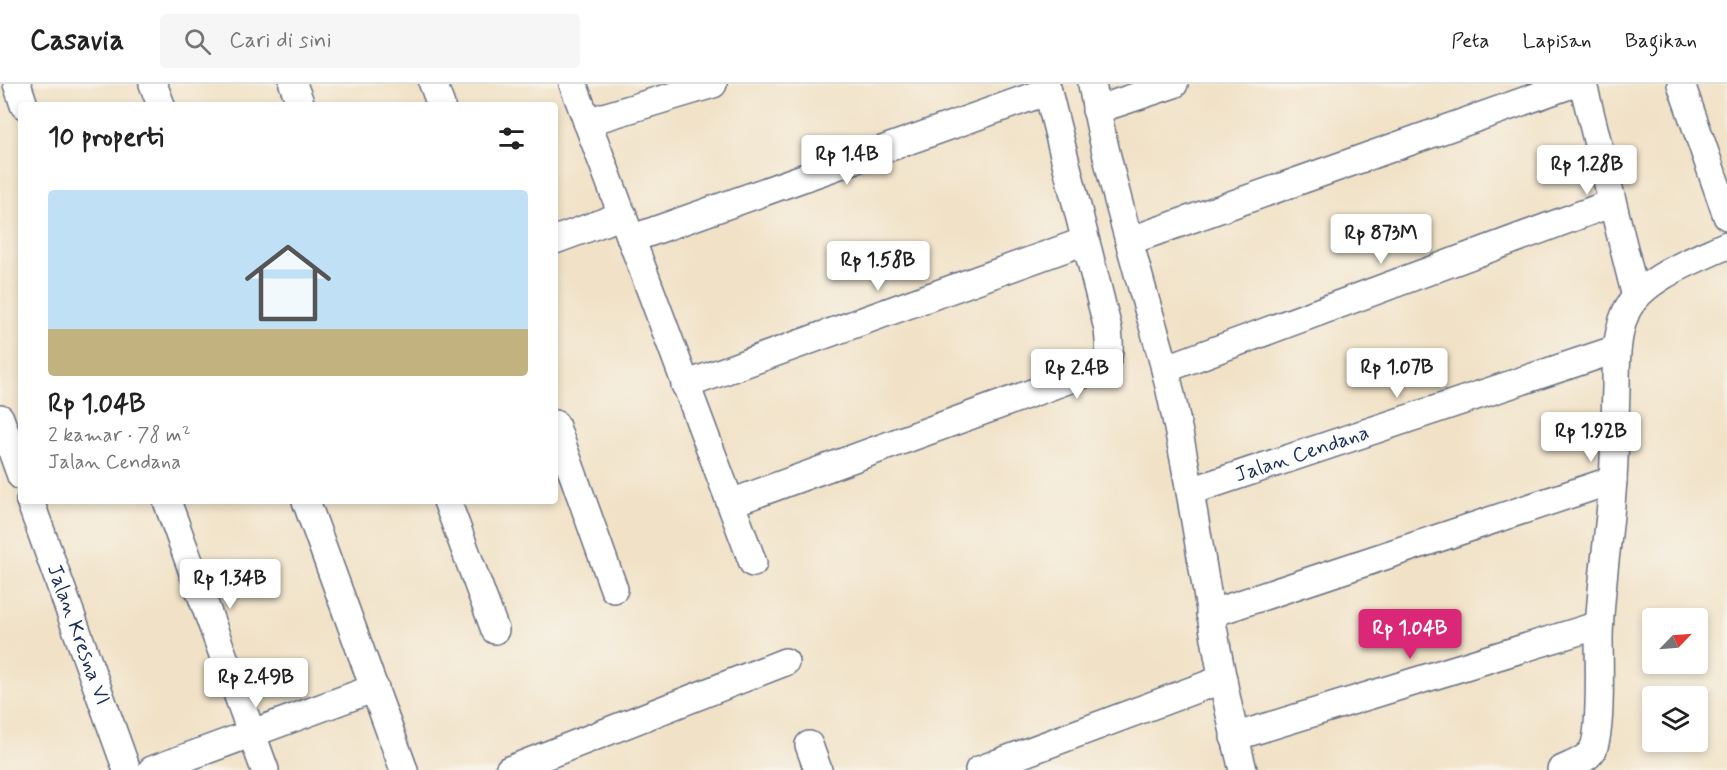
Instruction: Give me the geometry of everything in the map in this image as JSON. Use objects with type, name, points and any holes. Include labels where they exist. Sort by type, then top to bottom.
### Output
[{"type":"street","points":[[17,84],[23,102]]},
{"type":"street","points":[[153,84],[160,102]]},
{"type":"street","points":[[293,84],[300,102]]},
{"type":"street","points":[[433,84],[440,102]]},
{"type":"street","points":[[573,84],[753,563]]},
{"type":"street","points":[[587,122],[713,84]]},
{"type":"street","points":[[1174,84],[1094,97],[1129,241],[1165,369],[1191,491],[1222,679],[1243,770]]},
{"type":"street","points":[[1129,241],[1572,84]]},
{"type":"street","points":[[1583,84],[1636,297]]},
{"type":"street","points":[[1681,84],[1727,216]]},
{"type":"street","points":[[558,239],[627,227],[1047,87],[1108,329],[1110,351],[1103,367],[730,503]]},
{"type":"street","points":[[1165,369],[1612,203]]},
{"type":"street","points":[[685,384],[1085,241]]},
{"type":"street","points":[[1561,770],[1584,758],[1591,751],[1595,744],[1598,725],[1599,625],[1613,480],[1617,349],[1626,311],[1649,284],[1727,245]]},
{"type":"street","name":"Jalan Cendana","points":[[1191,491],[1617,349]]},
{"type":"street","points":[[7,430],[18,466]]},
{"type":"street","points":[[558,432],[614,589]]},
{"type":"street","points":[[1210,615],[1613,480]]},
{"type":"street","name":"Jalan Kresna VI","points":[[31,504],[127,770]]},
{"type":"street","points":[[168,504],[264,770]]},
{"type":"street","points":[[307,504],[404,770]]},
{"type":"street","points":[[448,504],[495,630]]},
{"type":"street","points":[[1234,737],[1599,625]]},
{"type":"street","points":[[509,770],[785,662]]},
{"type":"street","points":[[979,770],[1222,679]]},
{"type":"street","points":[[152,770],[375,688]]}]
